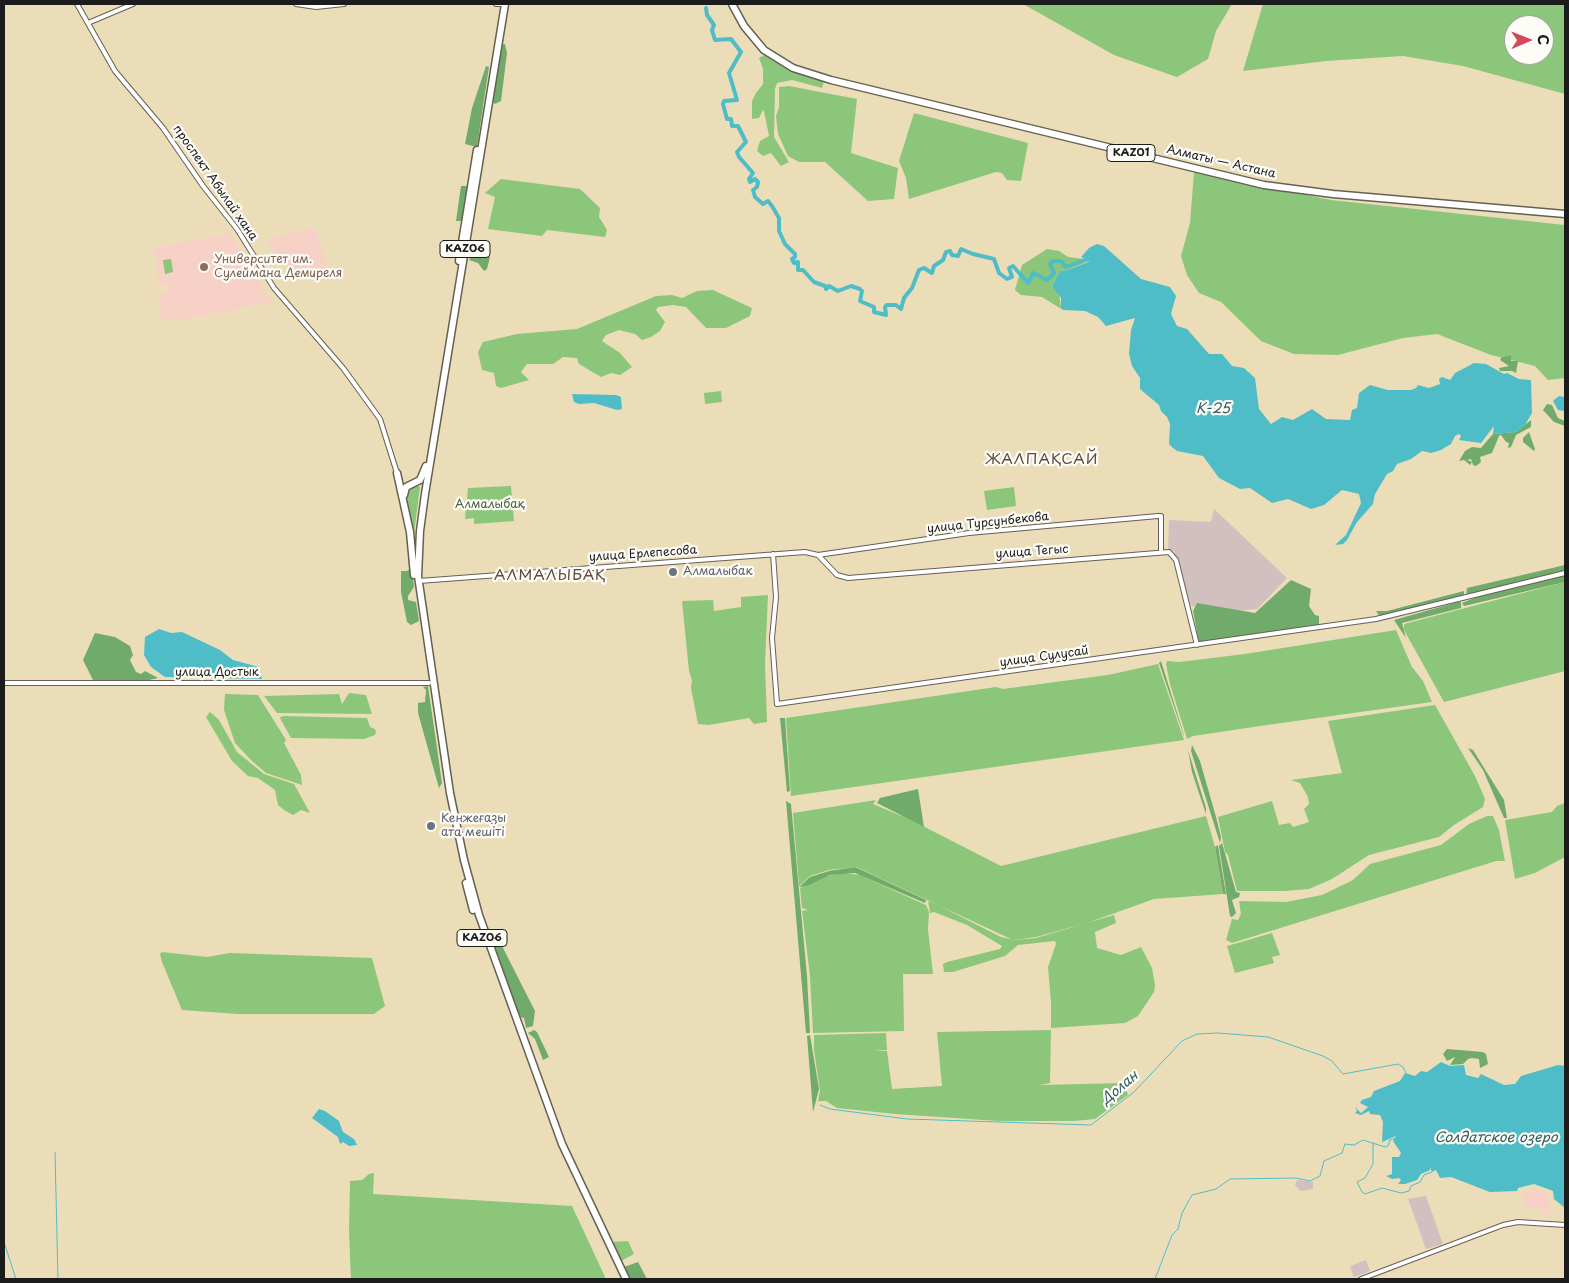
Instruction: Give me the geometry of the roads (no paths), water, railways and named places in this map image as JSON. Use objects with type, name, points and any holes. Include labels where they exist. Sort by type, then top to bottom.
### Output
[{"type":"highway","name":"KАZ06","points":[[501,4],[422,485],[416,531],[414,575],[446,793],[482,937],[558,1146],[622,1279]]},
{"type":"highway","name":"KАZ06","points":[[505,4],[425,494],[420,531],[419,581],[442,746],[462,860],[485,933],[547,1108],[626,1279]]},
{"type":"highway","name":"Алматы — Астана","points":[[732,4],[744,26],[764,50],[793,68],[831,80],[1264,184],[1333,194],[1565,214]]},
{"type":"highway","points":[[404,496],[406,487],[422,477],[426,466]]},
{"type":"highway","points":[[398,473],[404,482],[422,485],[425,494]]},
{"type":"highway","points":[[398,473],[404,496],[414,575]]},
{"type":"main road","name":"проспект Абылай хана","points":[[77,4],[115,71],[163,128],[203,186],[237,229],[274,288],[344,370],[380,420],[398,473]]},
{"type":"main road","points":[[88,22],[134,4]]},
{"type":"main road","points":[[296,4],[316,7],[344,4]]},
{"type":"main road","points":[[496,4],[501,4]]},
{"type":"main road","name":"улица Турсунбекова","points":[[818,555],[962,534],[1161,516],[1161,552]]},
{"type":"main road","name":"улица Ерлепесова","points":[[419,581],[808,552]]},
{"type":"main road","name":"улица Тегыс","points":[[808,552],[818,555],[837,575],[848,578],[1161,552]]},
{"type":"main road","points":[[1161,552],[1171,552],[1176,560],[1196,646]]},
{"type":"main road","name":"улица Сулусай","points":[[773,554],[776,597],[772,638],[777,704],[1196,646],[1388,617],[1565,573]]},
{"type":"main road","name":"улица Достык","points":[[4,683],[429,683]]},
{"type":"main road","points":[[1361,1279],[1503,1225],[1518,1222],[1565,1225]]},
{"type":"water","name":"К-25","points":[[1097,244],[1104,246],[1141,279],[1170,287],[1176,296],[1171,314],[1177,326],[1187,329],[1209,354],[1222,354],[1232,366],[1244,368],[1255,378],[1259,409],[1271,424],[1282,417],[1293,420],[1312,409],[1326,419],[1350,420],[1352,410],[1357,408],[1359,393],[1370,385],[1388,390],[1411,390],[1418,385],[1429,388],[1440,384],[1439,379],[1442,377],[1450,380],[1455,373],[1474,363],[1486,364],[1504,374],[1507,373],[1519,379],[1531,380],[1532,413],[1525,425],[1516,432],[1493,434],[1494,426],[1481,443],[1459,440],[1461,436],[1459,434],[1455,436],[1451,444],[1441,450],[1431,453],[1422,451],[1411,459],[1397,464],[1393,471],[1387,474],[1375,494],[1373,504],[1357,522],[1347,540],[1343,544],[1335,545],[1346,535],[1361,503],[1359,494],[1342,490],[1324,505],[1311,509],[1288,499],[1272,503],[1250,488],[1240,489],[1219,478],[1203,456],[1177,451],[1169,444],[1170,424],[1167,417],[1161,411],[1159,405],[1140,389],[1140,378],[1132,366],[1129,354],[1131,330],[1135,318],[1106,326],[1098,317],[1085,311],[1063,310],[1061,308],[1061,298],[1052,286],[1060,271],[1068,270],[1091,261],[1081,257],[1089,248]]},
{"type":"water","points":[[572,394],[616,395],[621,397],[622,409],[617,410],[594,403],[579,404],[574,402]]},
{"type":"water","points":[[1559,396],[1565,397],[1565,411],[1558,410],[1553,401]]},
{"type":"water","points":[[159,629],[171,633],[182,632],[220,650],[233,660],[259,667],[262,679],[165,677],[151,667],[144,655],[145,637]]},
{"type":"water","name":"Солдатское озеро","points":[[1441,1062],[1450,1066],[1464,1065],[1466,1075],[1478,1078],[1481,1074],[1504,1085],[1515,1084],[1521,1076],[1558,1065],[1565,1066],[1565,1208],[1554,1199],[1553,1191],[1534,1184],[1518,1188],[1517,1191],[1490,1192],[1451,1177],[1440,1178],[1436,1170],[1432,1172],[1430,1167],[1430,1170],[1421,1174],[1417,1180],[1405,1184],[1398,1184],[1401,1180],[1399,1178],[1392,1179],[1386,1176],[1392,1174],[1392,1157],[1399,1157],[1401,1153],[1393,1141],[1396,1136],[1382,1142],[1383,1122],[1380,1115],[1370,1114],[1369,1111],[1361,1115],[1355,1113],[1357,1111],[1355,1107],[1361,1113],[1368,1107],[1360,1103],[1362,1100],[1371,1097],[1374,1091],[1400,1081],[1405,1073],[1415,1076],[1421,1071],[1427,1072]]},
{"type":"water","points":[[319,1109],[339,1121],[343,1132],[354,1139],[357,1145],[349,1146],[343,1142],[340,1144],[338,1137],[312,1118]]},
{"type":"waterway","points":[[706,8],[707,15],[714,25],[712,30],[715,40],[731,39],[741,52],[729,73],[737,100],[724,101],[723,104],[727,119],[731,119],[732,126],[738,126],[746,142],[737,152],[753,173],[749,179],[750,182],[755,179],[758,182],[757,187],[753,190],[755,197],[763,204],[768,201],[772,206],[779,218],[779,231],[785,244],[795,254],[795,257],[792,259],[794,263],[798,262],[798,270],[803,270],[814,282],[825,286],[826,289],[829,286],[838,291],[851,286],[860,289]]},
{"type":"waterway","points":[[862,291],[860,301],[874,307],[874,312],[886,315],[885,307],[887,305],[896,305],[901,309],[904,298],[912,288],[919,270],[924,268],[932,273],[934,266],[943,260],[946,252],[950,251],[952,255],[958,256],[961,249],[994,259],[999,273],[1007,279],[1012,277],[1009,268],[1013,266],[1028,283],[1033,273],[1047,280],[1054,273],[1050,264],[1053,261],[1061,261],[1066,267],[1087,259],[1096,261]]},
{"type":"waterway","name":"Долан","points":[[820,1105],[830,1109],[907,1119],[1091,1125],[1134,1092],[1182,1041],[1197,1034],[1218,1033],[1268,1037],[1323,1056],[1332,1061],[1343,1074],[1398,1064],[1403,1067],[1406,1073]]},
{"type":"waterway","points":[[1155,1279],[1172,1235],[1178,1229],[1182,1213],[1192,1195],[1216,1189],[1230,1179],[1296,1178],[1310,1181],[1320,1176],[1324,1161],[1342,1153],[1345,1144],[1354,1145],[1363,1140],[1385,1147],[1388,1146],[1390,1140],[1396,1138]]},
{"type":"waterway","points":[[1373,1143],[1373,1164],[1365,1178],[1357,1182],[1365,1194],[1382,1188],[1401,1193],[1409,1191],[1411,1186],[1420,1182],[1424,1175],[1432,1172]]},
{"type":"waterway","points":[[55,1152],[58,1279]]},
{"type":"waterway","points":[[4,1242],[16,1279]]},
{"type":"place","name":"Университет им. Сулеймана Демиреля","points":[[204,267]]},
{"type":"place","name":"Алмалыбак","points":[[673,572]]},
{"type":"place","name":"Кенжеғазы ата мешіті","points":[[431,826]]},
{"type":"district","name":"ЖАЛПАҚСАЙ","points":[[1042,460]]},
{"type":"district","name":"АЛМАЛЫБАҚ","points":[[550,576]]},
{"type":"park label","name":"Алмалыбақ","points":[[490,505]]}]
